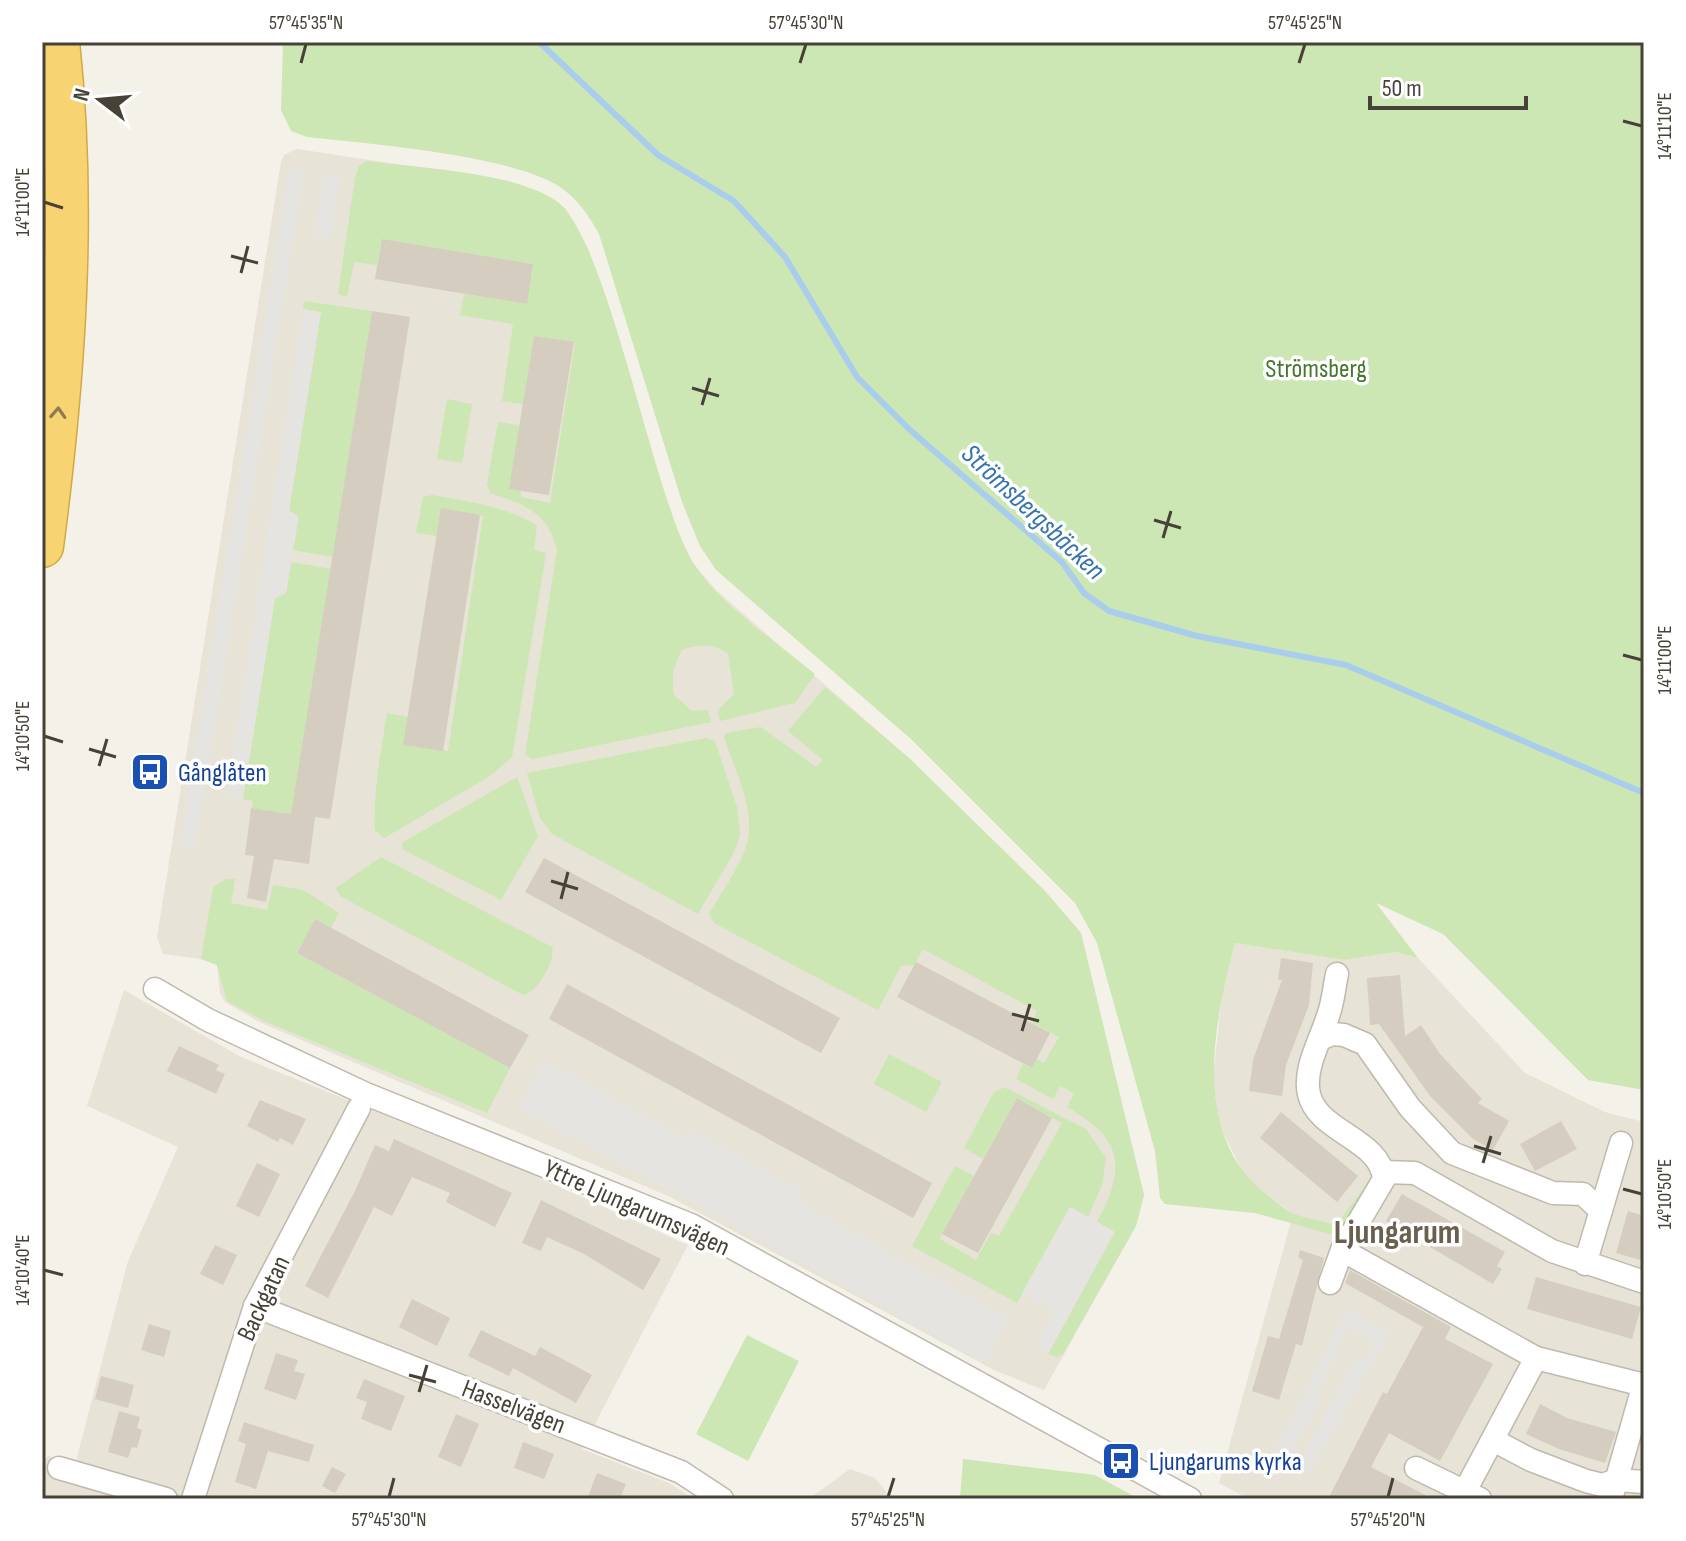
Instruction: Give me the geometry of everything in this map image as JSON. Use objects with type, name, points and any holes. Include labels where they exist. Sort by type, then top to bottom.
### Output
[{"type":"highway","points":[[42,546],[57,430],[68,238],[64,98],[58,42]]},
{"type":"street","points":[[1330,1283],[1342,1250],[1384,1179],[1375,1158],[1319,1111],[1309,1096],[1308,1083],[1329,1014],[1337,974]]},
{"type":"street","name":"Yttre Ljungarumsvägen","points":[[155,989],[208,1020],[366,1094],[691,1225],[1190,1499]]},
{"type":"street","points":[[1320,1039],[1332,1034],[1344,1035],[1365,1044],[1441,1144],[1467,1161],[1553,1193],[1583,1194],[1601,1211]]},
{"type":"street","name":"Backgatan","points":[[193,1499],[255,1306],[359,1108]]},
{"type":"street","points":[[1585,1264],[1621,1143]]},
{"type":"street","points":[[1415,1173],[1441,1144]]},
{"type":"street","points":[[1383,1172],[1415,1173],[1523,1237],[1585,1264],[1644,1282]]},
{"type":"street","points":[[1342,1250],[1536,1358],[1644,1385],[1614,1489]]},
{"type":"street","name":"Hasselvägen","points":[[255,1306],[681,1472],[722,1499]]},
{"type":"street","points":[[1416,1468],[1472,1495],[1493,1440],[1536,1358]]},
{"type":"street","points":[[1493,1440],[1531,1460],[1614,1489],[1644,1482]]},
{"type":"street","points":[[59,1468],[166,1499]]},
{"type":"shaded area","points":[[297,149],[509,181],[546,195],[566,209],[589,250],[671,519],[692,562],[716,590],[909,758],[1045,891],[1081,933],[1144,1195],[1136,1226],[1044,1390],[996,1371],[668,1196],[259,1022],[225,1002],[220,993],[217,965],[201,959],[163,954],[157,937],[281,162],[284,155]]},
{"type":"shaded area","points":[[289,169],[304,171],[195,848],[180,845]]},
{"type":"shaded area","points":[[324,173],[340,176],[330,239],[314,236]]},
{"type":"shaded area","points":[[303,309],[321,312],[289,510],[298,516],[298,521],[286,593],[275,598],[243,799],[226,797]]},
{"type":"shaded area","points":[[1235,943],[1344,960],[1396,952],[1418,958],[1525,1073],[1605,1112],[1644,1122],[1644,1499],[1249,1499],[1219,1483],[1293,1214],[1246,1179],[1218,1122],[1213,1078],[1222,994]]},
{"type":"shaded area","points":[[124,990],[241,1057],[524,1171],[688,1245],[582,1449],[669,1483],[694,1499],[42,1499],[42,1461],[48,1456],[76,1461],[128,1261],[178,1147],[87,1106]]},
{"type":"shaded area","points":[[543,1059],[683,1137],[696,1132],[801,1190],[799,1202],[1009,1319],[986,1363],[518,1108]]},
{"type":"shaded area","points":[[1070,1207],[1115,1232],[1048,1354],[1035,1346],[1054,1311],[1022,1293]]},
{"type":"shaded area","points":[[1347,1309],[1390,1333],[1308,1475],[1296,1468],[1356,1357],[1363,1361],[1374,1342],[1349,1327],[1318,1391],[1323,1395],[1287,1466],[1271,1456]]},
{"type":"shaded area","points":[[850,1469],[875,1478],[892,1499],[809,1499]]},
{"type":"green space","name":"Strömsberg","points":[[283,42],[1644,42],[1644,1090],[1588,1080],[1443,934],[1376,903],[1418,958],[1396,952],[1344,960],[1235,943],[1215,1044],[1214,1079],[1218,1112],[1227,1144],[1244,1172],[1281,1206],[1294,1214],[1336,1225],[1376,1172],[1341,1237],[1255,1213],[1165,1204],[1160,1198],[1155,1151],[1097,943],[1075,903],[911,739],[716,570],[700,546],[682,502],[599,234],[582,208],[560,187],[509,167],[402,147],[307,137],[291,131],[281,110]]},
{"type":"green space","points":[[367,161],[491,177],[515,183],[555,200],[574,222],[593,260],[660,478],[691,559],[715,591],[731,606],[815,674],[795,703],[720,721],[718,710],[734,694],[728,654],[711,646],[694,647],[682,650],[677,661],[673,677],[674,695],[692,711],[708,710],[711,722],[532,759],[525,755],[557,550],[541,518],[514,501],[490,493],[487,484],[498,422],[519,425],[521,497],[550,503],[575,343],[534,336],[523,404],[502,401],[513,324],[460,315],[464,294],[526,304],[533,264],[382,239],[377,265],[354,262],[347,297],[338,294],[355,178],[359,166]]},
{"type":"green space","points":[[304,301],[372,311],[333,557],[293,550],[298,516],[289,511],[321,313],[303,309]]},
{"type":"green space","points":[[447,399],[472,404],[462,463],[437,459]]},
{"type":"green space","points":[[432,495],[512,513],[537,525],[534,550],[546,553],[512,757],[490,776],[384,838],[375,830],[375,801],[387,713],[408,717],[404,745],[448,751],[483,516],[442,509],[437,536],[416,533],[423,497]]},
{"type":"green space","points":[[291,562],[331,569],[291,814],[252,808],[253,801],[243,799],[275,598],[286,593]]},
{"type":"green space","points":[[825,687],[909,758],[1045,891],[1081,933],[1144,1195],[1136,1226],[1063,1354],[1057,1357],[1048,1354],[1114,1232],[1097,1222],[1113,1185],[1115,1169],[1109,1143],[1100,1131],[1067,1107],[1074,1093],[1060,1086],[1053,1099],[1016,1079],[1023,1064],[1031,1068],[1036,1059],[1044,1063],[1059,1037],[1032,1023],[1037,1011],[923,949],[914,965],[901,966],[878,1010],[714,923],[709,914],[739,864],[749,834],[747,806],[724,737],[726,733],[761,727],[816,767],[823,760],[788,731]]},
{"type":"green space","points":[[706,738],[715,741],[737,807],[740,835],[733,854],[698,914],[552,834],[540,818],[527,773]]},
{"type":"green space","points":[[517,777],[538,836],[501,900],[402,849],[403,842]]},
{"type":"green space","points":[[381,857],[552,947],[551,960],[539,983],[523,995],[340,896],[336,888]]},
{"type":"green space","points":[[226,879],[235,879],[231,903],[267,910],[273,885],[303,890],[339,913],[331,928],[315,919],[297,953],[510,1068],[487,1113],[264,1021],[227,1001],[217,965],[201,959],[214,886]]},
{"type":"green space","points":[[889,1054],[942,1082],[926,1112],[874,1084]]},
{"type":"green space","points":[[1004,1087],[1086,1129],[1106,1158],[1102,1185],[1088,1217],[1070,1207],[1017,1303],[912,1246],[955,1166],[974,1176],[940,1239],[976,1260],[991,1233],[999,1236],[1062,1123],[1017,1098],[983,1159],[964,1148],[994,1092]]},
{"type":"green space","points":[[747,1335],[799,1361],[748,1461],[696,1434]]},
{"type":"green space","points":[[963,1459],[1095,1475],[1139,1499],[960,1499]]},
{"type":"building","points":[[382,239],[533,264],[527,304],[375,279]]},
{"type":"building","points":[[372,311],[410,317],[330,819],[315,817],[309,864],[274,859],[266,902],[247,898],[254,856],[245,855],[251,808],[291,814]]},
{"type":"building","points":[[534,336],[574,342],[549,495],[509,489]]},
{"type":"building","points":[[441,508],[480,515],[443,751],[403,745]]},
{"type":"building","points":[[544,858],[840,1018],[821,1053],[525,892]]},
{"type":"building","points":[[315,919],[529,1035],[510,1068],[297,953]]},
{"type":"building","points":[[1281,958],[1313,963],[1309,1005],[1286,1065],[1282,1096],[1249,1091],[1253,1060],[1282,980],[1278,980]]},
{"type":"building","points":[[916,962],[1050,1033],[1032,1068],[897,997]]},
{"type":"building","points":[[1400,975],[1405,1036],[1421,1025],[1440,1054],[1482,1099],[1478,1103],[1509,1121],[1493,1150],[1473,1139],[1430,1096],[1379,1024],[1370,1025],[1367,978]]},
{"type":"building","points":[[567,984],[932,1183],[913,1218],[549,1019]]},
{"type":"building","points":[[179,1046],[219,1065],[216,1070],[225,1074],[216,1094],[167,1071]]},
{"type":"building","points":[[1017,1098],[1052,1118],[978,1253],[942,1234]]},
{"type":"building","points":[[260,1100],[306,1119],[293,1145],[280,1138],[278,1142],[247,1126]]},
{"type":"building","points":[[1281,1112],[1358,1176],[1337,1202],[1260,1138]]},
{"type":"building","points":[[1561,1121],[1577,1149],[1535,1171],[1520,1144]]},
{"type":"building","points":[[394,1139],[512,1193],[495,1227],[446,1202],[450,1193],[412,1177],[392,1216],[374,1207],[328,1298],[305,1286],[355,1191],[375,1145],[389,1151]]},
{"type":"building","points":[[257,1163],[280,1174],[259,1217],[236,1206]]},
{"type":"building","points":[[1402,1194],[1505,1252],[1497,1266],[1502,1269],[1493,1284],[1386,1221]]},
{"type":"building","points":[[541,1200],[661,1259],[643,1290],[584,1254],[547,1237],[541,1251],[522,1243]]},
{"type":"building","points":[[1628,1211],[1644,1216],[1644,1261],[1616,1253]]},
{"type":"building","points":[[215,1245],[237,1255],[223,1285],[200,1274]]},
{"type":"building","points":[[1300,1250],[1324,1258],[1302,1346],[1296,1344],[1279,1400],[1252,1391],[1268,1336],[1279,1339],[1303,1260],[1298,1257]]},
{"type":"building","points":[[1350,1270],[1451,1327],[1445,1339],[1493,1364],[1440,1461],[1389,1433],[1371,1467],[1433,1499],[1328,1499],[1383,1392],[1387,1394],[1423,1327],[1345,1283]]},
{"type":"building","points":[[1536,1277],[1641,1307],[1632,1339],[1527,1309]]},
{"type":"building","points":[[412,1299],[450,1318],[437,1346],[399,1327]]},
{"type":"building","points":[[149,1324],[171,1331],[164,1357],[141,1350]]},
{"type":"building","points":[[481,1330],[535,1356],[540,1347],[592,1375],[576,1403],[513,1368],[509,1376],[468,1356]]},
{"type":"building","points":[[276,1353],[298,1360],[294,1371],[305,1374],[296,1400],[264,1389]]},
{"type":"building","points":[[101,1376],[134,1385],[128,1408],[95,1399]]},
{"type":"building","points":[[364,1379],[405,1396],[391,1431],[361,1419],[367,1402],[356,1398]]},
{"type":"building","points":[[1540,1404],[1567,1418],[1616,1432],[1605,1463],[1559,1449],[1526,1434]]},
{"type":"building","points":[[119,1411],[140,1417],[137,1428],[142,1430],[137,1448],[132,1447],[128,1458],[108,1452]]},
{"type":"building","points":[[456,1414],[479,1424],[461,1467],[438,1457]]},
{"type":"building","points":[[244,1422],[314,1445],[309,1462],[268,1451],[256,1489],[235,1482],[246,1444],[238,1441]]},
{"type":"building","points":[[523,1442],[554,1454],[544,1479],[514,1468]]},
{"type":"building","points":[[332,1467],[346,1474],[335,1493],[322,1486]]},
{"type":"building","points":[[597,1473],[626,1484],[620,1499],[587,1499]]},
{"type":"waterway","name":"Strömsbergsbäcken","points":[[539,42],[658,155],[734,201],[785,257],[857,377],[910,430],[1062,562],[1084,593],[1109,611],[1197,636],[1346,665],[1644,793]]},
{"type":"place","name":"Gånglåten","points":[[150,772]]},
{"type":"place","name":"Ljungarums kyrka","points":[[1121,1461]]},
{"type":"district","name":"Ljungarum","points":[[1397,1231]]}]
